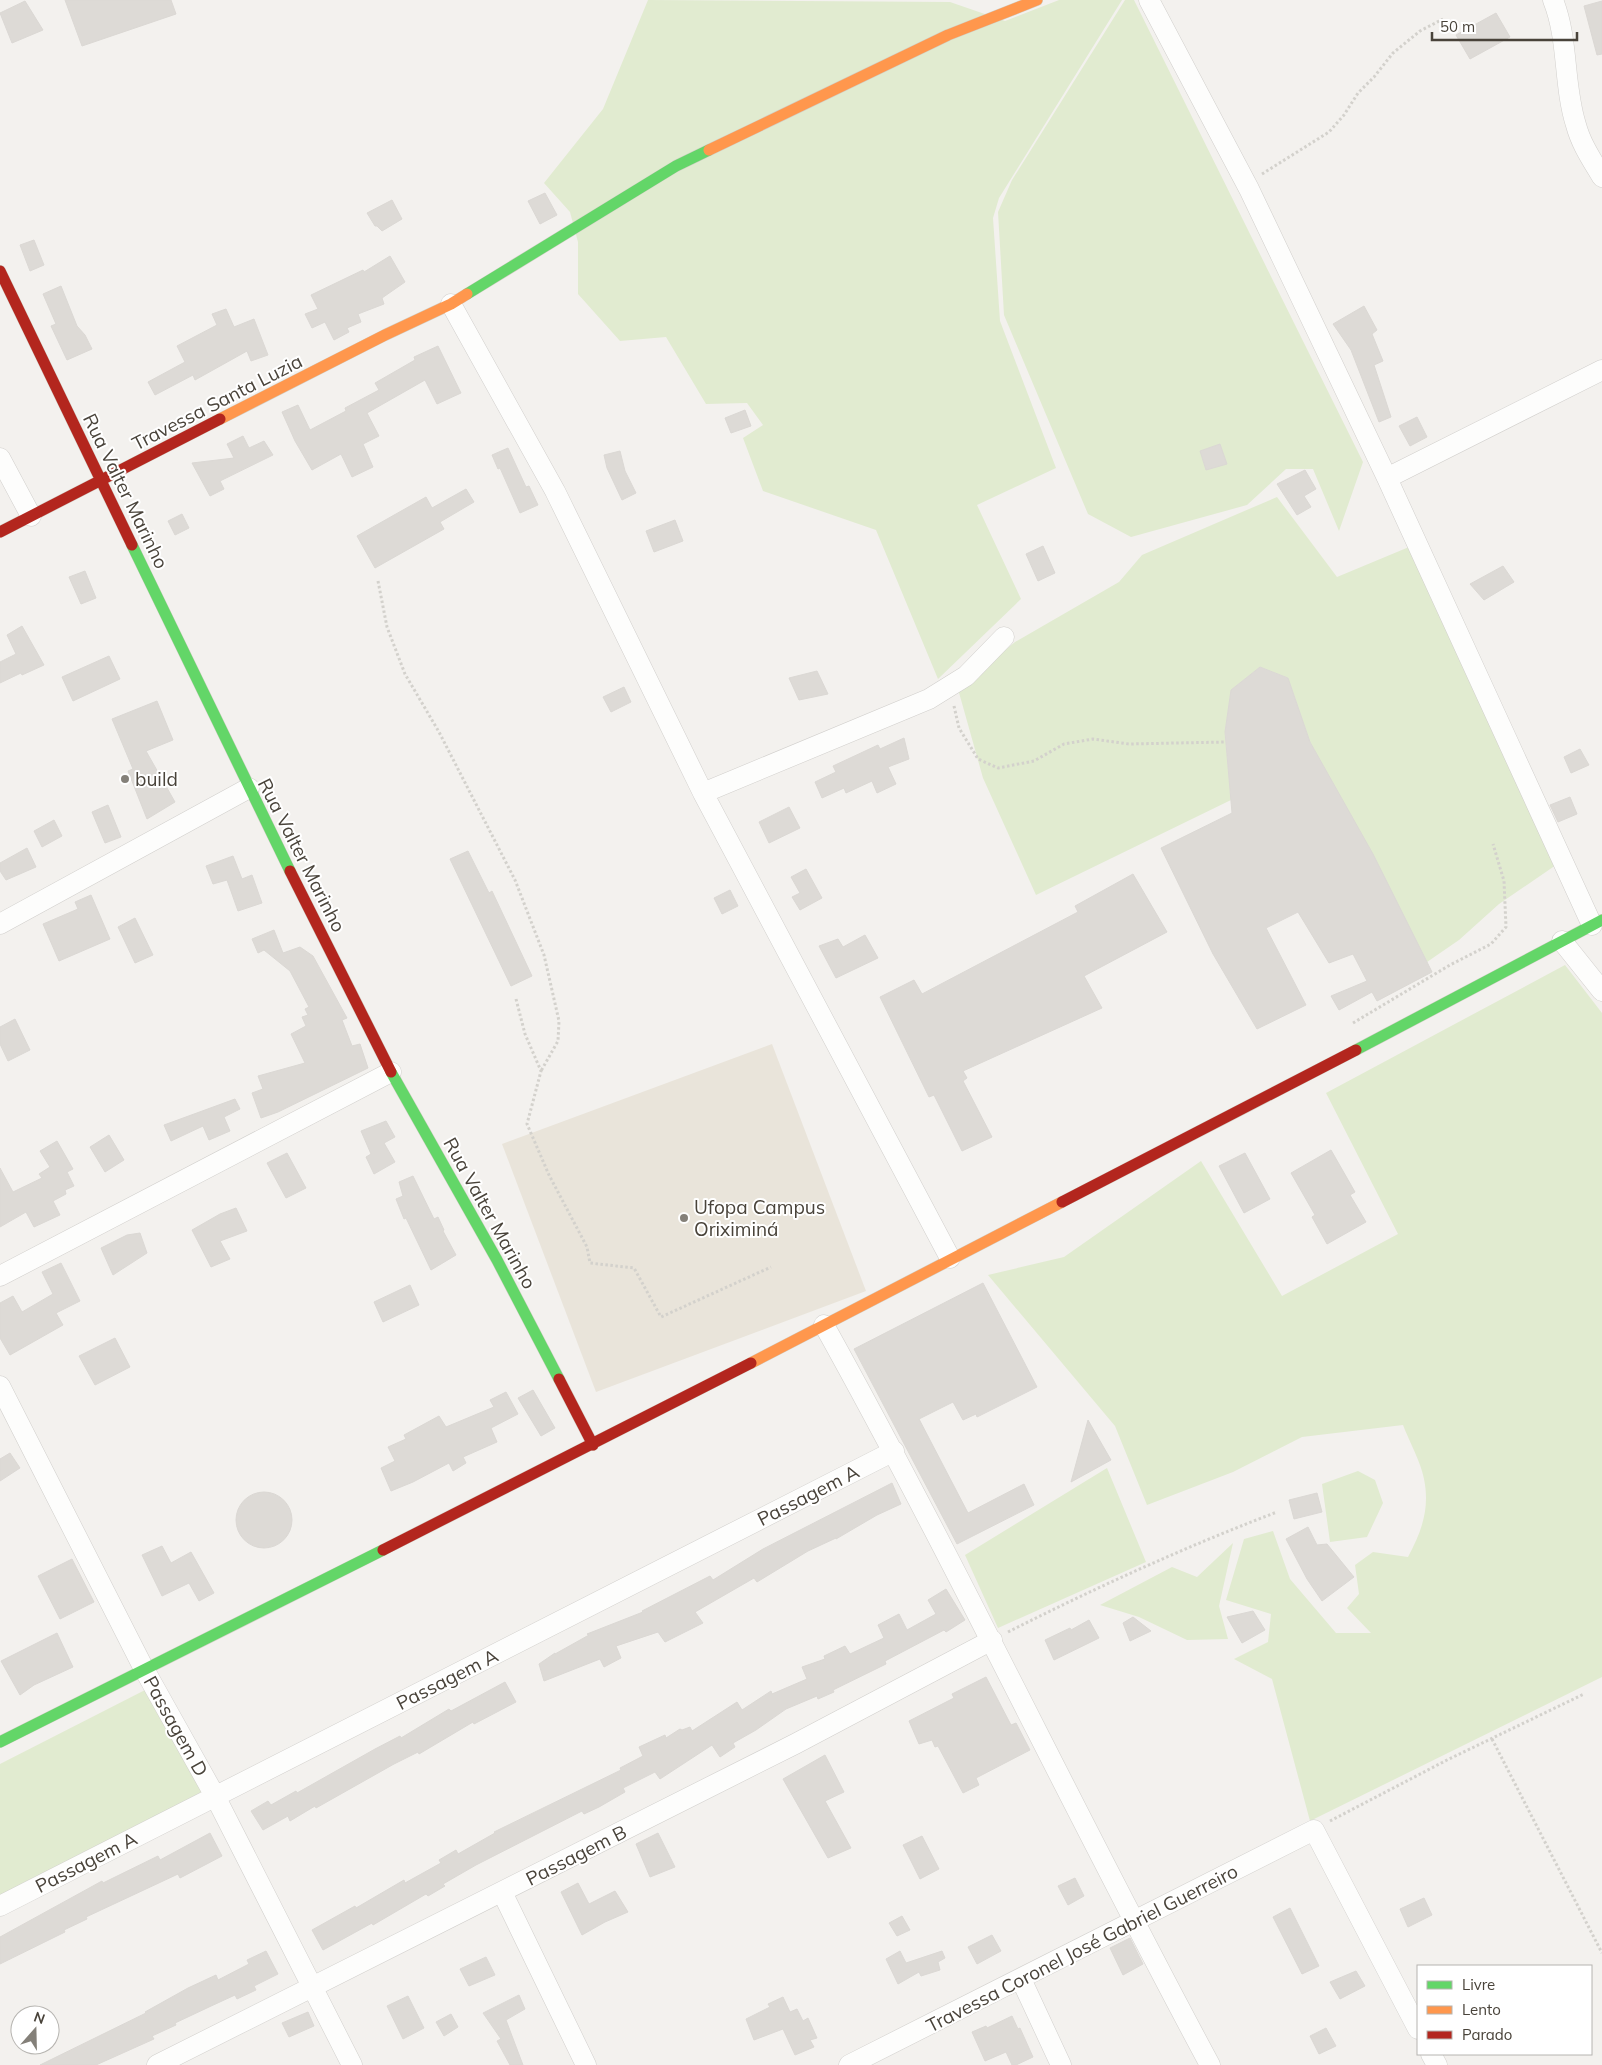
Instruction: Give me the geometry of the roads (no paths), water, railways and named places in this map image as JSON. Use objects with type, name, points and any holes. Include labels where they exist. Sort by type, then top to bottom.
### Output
[{"type":"street","name":"Travessa Santa Luzia","points":[[0,532],[385,335],[451,304],[676,166],[948,35],[1037,0]]},
{"type":"street","points":[[0,1742],[593,1445],[1597,922],[1246,182],[1149,0]]},
{"type":"street","points":[[1553,0],[1561,19],[1568,84],[1575,124],[1583,145],[1602,177]]},
{"type":"street","name":"Rua Valter Marinho","points":[[0,271],[249,788],[391,1072],[497,1260],[593,1445]]},
{"type":"street","points":[[451,304],[555,491],[703,793],[950,1258]]},
{"type":"street","points":[[1387,478],[1602,370]]},
{"type":"street","points":[[0,458],[31,516]]},
{"type":"street","points":[[703,793],[929,700],[966,676],[1004,637]]},
{"type":"street","points":[[0,924],[249,788]]},
{"type":"street","points":[[1562,941],[1602,991]]},
{"type":"street","points":[[0,1276],[391,1072]]},
{"type":"street","points":[[824,1324],[894,1451],[992,1640],[1133,1922],[1210,2065]]},
{"type":"street","name":"Passagem D","points":[[0,1386],[144,1669],[216,1796],[352,2065]]},
{"type":"street","name":"Passagem A","points":[[0,1906],[894,1451]]},
{"type":"street","name":"Passagem B","points":[[157,2065],[795,1744],[992,1640]]},
{"type":"street","name":"Travessa Coronel José Gabriel Guerreiro","points":[[849,2065],[1314,1830],[1417,2027]]},
{"type":"street","points":[[502,1892],[586,2065]]},
{"type":"street","points":[[1021,1979],[1061,2065]]},
{"type":"place","name":"build","points":[[125,779]]},
{"type":"place","name":"Ufopa Campus Oriximiná","points":[[684,1218]]}]
